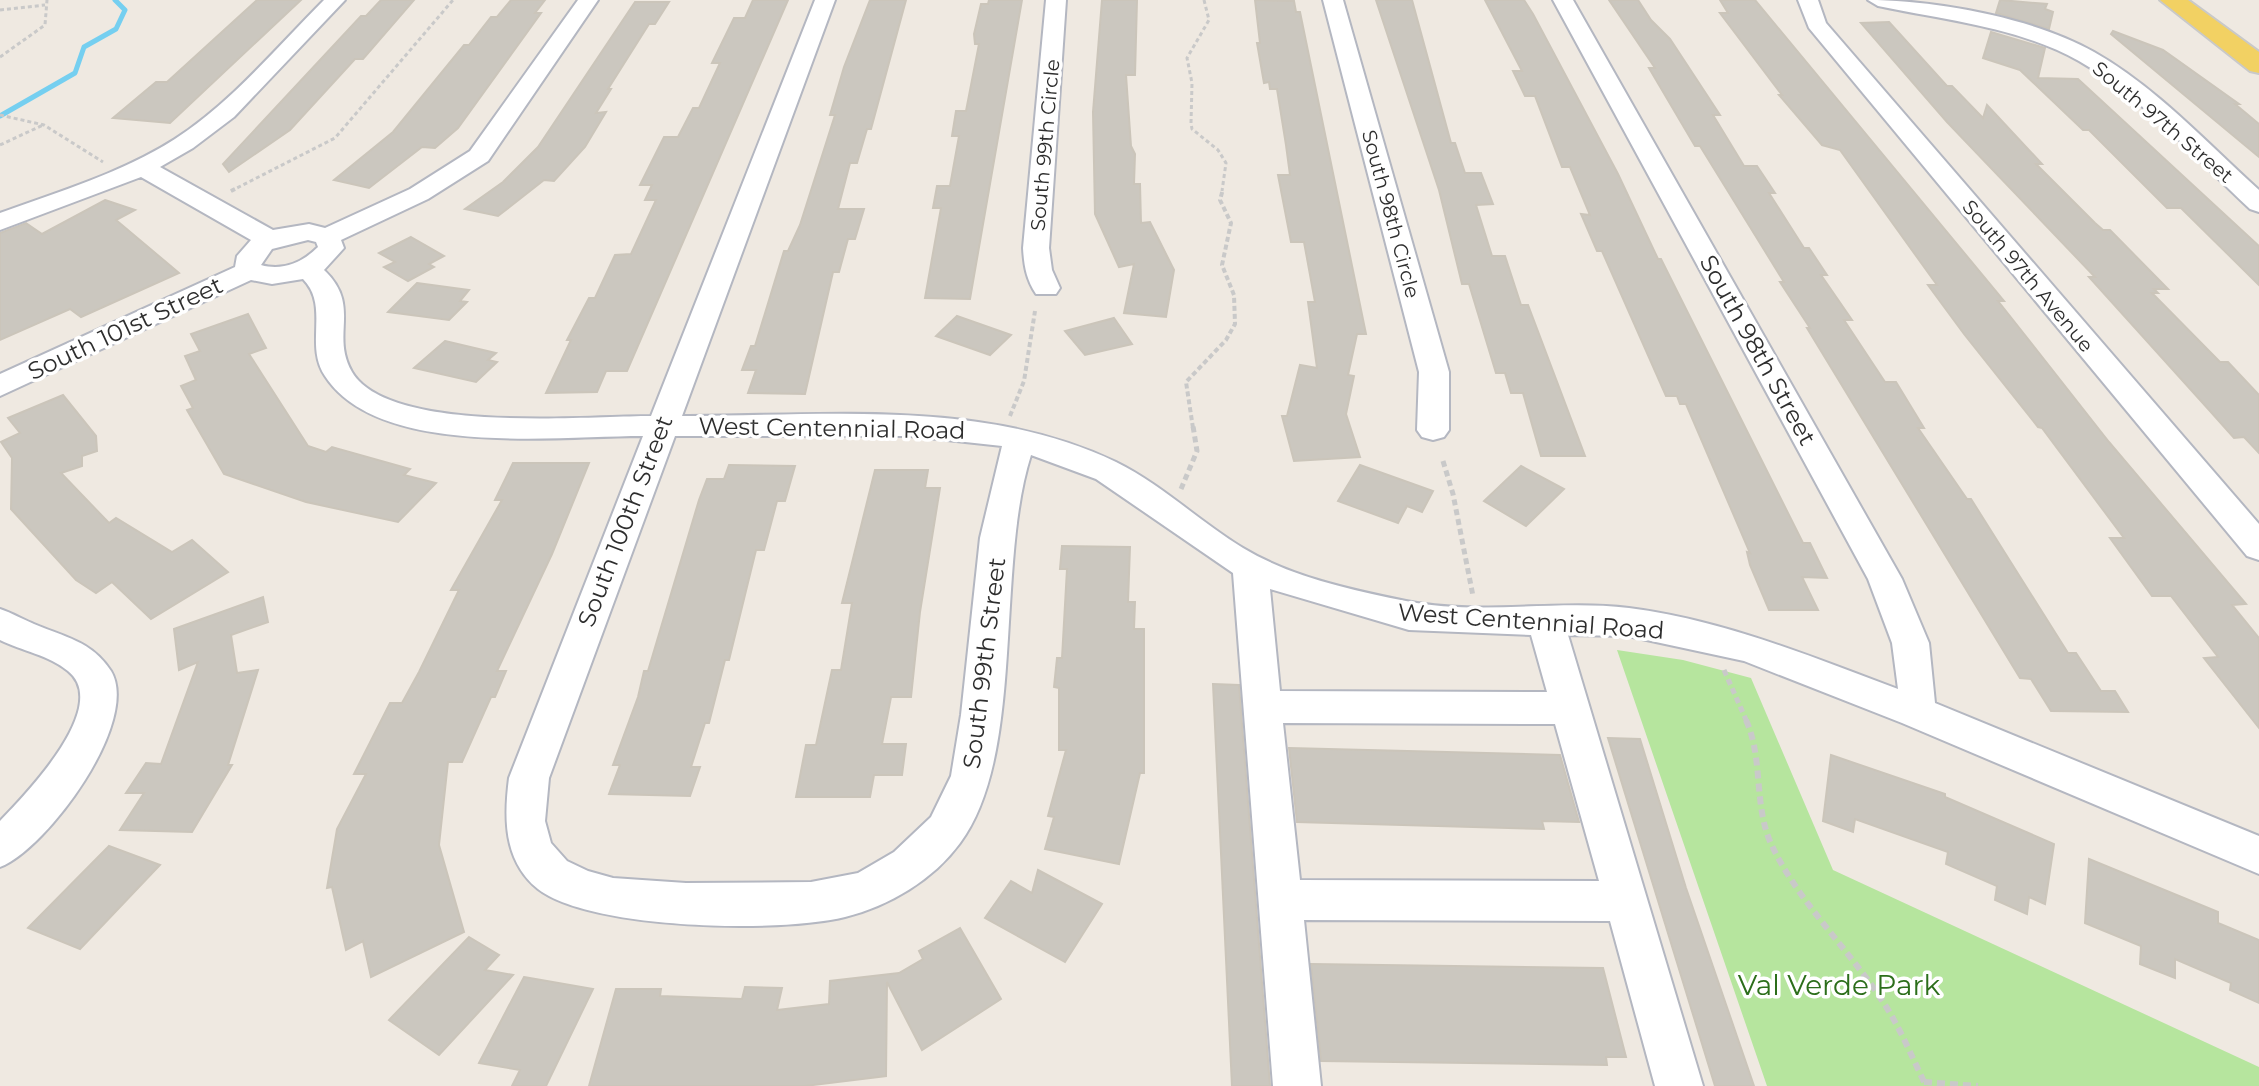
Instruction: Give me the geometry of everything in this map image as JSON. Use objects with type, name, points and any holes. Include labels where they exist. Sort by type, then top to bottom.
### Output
[{"type":"main road","points":[[2172,0],[2254,52]]},
{"type":"main road","points":[[2202,0],[2254,52]]},
{"type":"street","points":[[0,222],[129,171],[173,150],[207,127],[335,0]]},
{"type":"street","points":[[129,171],[271,240],[309,232],[327,237],[419,194],[479,156],[588,0]]},
{"type":"street","name":"South 100th Street","points":[[724,903],[635,903],[586,894],[568,886],[543,865],[527,840],[525,792],[533,763],[660,426],[825,0]]},
{"type":"street","name":"South 99th Circle","points":[[1046,288],[1038,270],[1036,248],[1056,0]]},
{"type":"street","name":"South 98th Circle","points":[[1333,0],[1434,372],[1436,402],[1433,430]]},
{"type":"street","name":"South 98th Street","points":[[1563,0],[1885,579],[1913,643],[1919,676],[1916,712]]},
{"type":"street","name":"South 97th Avenue","points":[[1808,0],[1816,24],[2259,547]]},
{"type":"street","name":"South 97th Street","points":[[1878,0],[1951,8],[2063,46],[2107,71],[2259,204]]},
{"type":"street","points":[[307,268],[331,248],[327,237]]},
{"type":"street","name":"South 101st Street","points":[[271,240],[252,252],[247,265],[250,270],[268,276],[307,268]]},
{"type":"street","name":"West Centennial Road","points":[[307,268],[326,284],[333,298],[329,349],[335,369],[347,387],[391,413],[430,423],[467,426],[1015,428],[1107,471],[1250,567],[1312,592],[1397,614],[1456,620],[1628,622],[1720,640],[1790,662],[1916,712],[2259,855]]},
{"type":"street","name":"South 101st Street","points":[[0,386],[250,270]]},
{"type":"street","name":"South 99th Street","points":[[724,903],[809,903],[861,892],[911,864],[947,828],[966,793],[974,762],[1004,486],[1015,428]]},
{"type":"street","points":[[1250,567],[1297,1086]]},
{"type":"street","points":[[1545,620],[1679,1086]]},
{"type":"street","points":[[0,623],[11,631],[85,663],[100,692],[96,718],[82,748],[39,809],[0,848]]},
{"type":"street","points":[[1263,707],[1569,708]]},
{"type":"street","points":[[1280,900],[1625,901]]},
{"type":"path","points":[[232,190],[323,147],[335,138],[453,0]]},
{"type":"path","points":[[1191,497],[1181,490],[1197,451],[1186,382],[1226,340],[1235,324],[1235,308],[1222,265],[1231,223],[1220,200],[1228,172],[1215,144],[1192,129],[1190,119],[1192,86],[1188,52],[1207,26],[1209,11],[1204,0]]},
{"type":"path","points":[[0,10],[46,2],[45,25],[0,57]]},
{"type":"path","points":[[0,115],[44,125],[114,168],[129,171]]},
{"type":"path","points":[[0,145],[44,125]]},
{"type":"path","points":[[1015,428],[1035,311]]},
{"type":"path","points":[[1443,461],[1458,506],[1461,557],[1473,597],[1464,597]]},
{"type":"path","points":[[1722,664],[1756,742],[1762,812],[1769,838],[1785,868],[1883,1001],[1925,1084],[1978,1086]]},
{"type":"green space","name":"Val Verde Park","points":[[1617,650],[1683,660],[1751,678],[1833,870],[2259,1067],[2259,1086],[1767,1086]]},
{"type":"building","points":[[257,0],[301,0],[170,123],[113,118],[156,82],[167,82]]},
{"type":"building","points":[[381,0],[414,0],[363,59],[355,59],[290,130],[229,172],[223,164],[361,16],[366,16]]},
{"type":"building","points":[[511,0],[545,0],[535,13],[541,13],[458,128],[435,148],[422,147],[369,188],[334,180],[393,132],[464,45],[469,45],[491,17],[497,17]]},
{"type":"building","points":[[753,0],[788,0],[627,371],[606,371],[597,392],[546,393],[571,340],[567,340],[589,298],[595,298],[615,255],[631,254],[656,200],[645,200],[652,185],[640,185],[664,137],[678,137],[693,108],[699,108],[720,63],[712,63],[734,18],[745,18]]},
{"type":"building","points":[[870,0],[906,0],[871,129],[867,129],[857,163],[850,163],[838,209],[864,209],[855,239],[848,239],[839,272],[833,272],[805,394],[748,393],[756,370],[742,370],[751,346],[755,346],[784,251],[788,251],[800,225],[835,115],[830,115],[844,67]]},
{"type":"building","points":[[989,0],[1022,0],[970,299],[925,298],[941,208],[933,208],[937,186],[950,186],[959,136],[952,136],[956,111],[966,111],[979,44],[975,44],[974,34],[981,4],[988,4]]},
{"type":"building","points":[[1102,0],[1137,0],[1135,75],[1126,75],[1131,146],[1135,154],[1134,184],[1140,184],[1141,223],[1150,222],[1174,270],[1166,317],[1124,313],[1134,264],[1119,267],[1095,214],[1093,112]]},
{"type":"building","points":[[1255,0],[1294,1],[1296,12],[1300,12],[1366,334],[1357,334],[1348,375],[1354,376],[1346,414],[1360,457],[1294,461],[1282,416],[1287,416],[1300,365],[1317,368],[1308,302],[1315,302],[1304,242],[1291,242],[1278,175],[1290,175],[1286,145],[1277,89],[1270,89],[1269,82],[1264,83],[1257,43],[1260,43]]},
{"type":"building","points":[[1376,0],[1412,0],[1451,143],[1455,143],[1465,173],[1481,173],[1493,204],[1476,205],[1492,256],[1505,256],[1521,305],[1528,305],[1585,456],[1541,456],[1523,393],[1511,393],[1505,373],[1496,373],[1469,284],[1462,284],[1439,190]]},
{"type":"building","points":[[1485,0],[1524,0],[1533,14],[1618,174],[1803,543],[1810,543],[1827,578],[1802,577],[1818,610],[1769,610],[1750,565],[1747,552],[1750,553],[1686,404],[1680,404],[1677,396],[1666,396],[1602,251],[1597,251],[1581,214],[1590,215],[1570,167],[1562,167],[1535,96],[1525,96],[1513,71],[1522,71]]},
{"type":"building","points":[[1609,0],[1638,0],[1651,20],[1670,39],[1720,115],[1713,115],[1744,166],[1757,166],[1775,193],[1769,193],[1804,248],[1809,248],[1827,275],[1821,275],[1852,320],[1844,320],[1885,382],[1896,382],[1924,428],[1918,428],[1967,499],[1971,499],[2068,653],[2076,653],[2101,691],[2115,691],[2128,712],[2051,711],[2031,679],[2020,678],[1780,282],[1784,282],[1700,146],[1695,146],[1649,68],[1655,68]]},
{"type":"building","points":[[1720,0],[1755,0],[2004,301],[1998,301],[2109,442],[2246,604],[2232,605],[2259,638],[2259,728],[2204,658],[2218,657],[2171,596],[2152,596],[2110,538],[2124,538],[2042,428],[2038,427],[1928,285],[1937,285],[1840,150],[1822,145],[1779,95],[1782,95],[1720,13],[1728,13]]},
{"type":"building","points":[[2000,0],[2047,4],[2045,9],[2053,12],[2049,29],[1996,13]]},
{"type":"building","points":[[635,2],[669,2],[655,24],[649,24],[608,89],[611,89],[596,113],[606,112],[585,147],[554,181],[544,180],[498,216],[465,209],[503,182],[538,147]]},
{"type":"building","points":[[1889,22],[1947,86],[1952,86],[1983,118],[1987,105],[2042,164],[2036,164],[2095,223],[2103,230],[2110,230],[2168,289],[2154,289],[2158,293],[2152,293],[2220,362],[2228,362],[2259,395],[2259,453],[2244,437],[2234,438],[2089,277],[2095,277],[1947,122],[1861,23]]},
{"type":"building","points":[[2113,31],[2163,50],[2239,104],[2235,104],[2259,124],[2259,157],[2111,34]]},
{"type":"building","points":[[1991,32],[2045,48],[2038,78],[2078,79],[2259,246],[2259,285],[2181,208],[2167,208],[2089,130],[2083,130],[2020,70],[1983,58]]},
{"type":"building","points":[[105,200],[135,210],[116,220],[179,273],[81,317],[70,309],[0,340],[0,233],[26,223],[42,234]]},
{"type":"building","points":[[411,237],[444,256],[429,264],[434,267],[408,281],[384,267],[395,262],[379,253]]},
{"type":"building","points":[[417,283],[469,290],[460,301],[467,302],[449,320],[388,312]]},
{"type":"building","points":[[248,314],[266,348],[249,354],[308,446],[326,452],[332,447],[410,469],[404,475],[436,483],[398,522],[306,502],[224,474],[187,410],[193,408],[181,386],[196,380],[185,356],[200,351],[191,334]]},
{"type":"building","points":[[957,316],[1011,335],[990,355],[936,336]]},
{"type":"building","points":[[1114,318],[1132,344],[1085,355],[1065,331]]},
{"type":"building","points":[[445,341],[496,353],[488,360],[497,362],[476,382],[414,368]]},
{"type":"building","points":[[63,395],[96,436],[97,451],[82,456],[82,466],[61,473],[109,523],[116,518],[172,552],[192,540],[228,572],[151,619],[112,582],[96,593],[76,580],[11,509],[12,458],[1,442],[20,433],[8,418]]},
{"type":"building","points":[[513,463],[589,463],[552,554],[497,671],[506,671],[495,697],[491,697],[462,762],[448,762],[439,845],[464,932],[371,977],[363,941],[346,950],[332,887],[327,888],[337,829],[366,774],[354,774],[390,703],[402,703],[419,672],[459,590],[451,590],[502,500],[495,500]]},
{"type":"building","points":[[729,465],[795,466],[785,501],[777,501],[764,550],[756,550],[729,660],[725,660],[709,723],[705,723],[691,767],[700,767],[690,796],[609,794],[620,765],[613,765],[638,697],[644,671],[648,671],[699,500],[707,479],[724,479]]},
{"type":"building","points":[[1360,465],[1433,491],[1422,512],[1407,506],[1398,523],[1338,501]]},
{"type":"building","points":[[1521,466],[1564,489],[1526,526],[1484,501]]},
{"type":"building","points":[[875,470],[928,470],[925,488],[940,488],[920,612],[911,697],[891,697],[882,744],[906,744],[902,775],[874,775],[870,797],[796,797],[806,745],[816,745],[832,670],[841,670],[852,603],[842,603]]},
{"type":"building","points":[[1062,546],[1130,547],[1128,602],[1135,602],[1134,629],[1144,629],[1144,773],[1140,773],[1119,864],[1045,849],[1054,817],[1048,816],[1066,750],[1059,750],[1059,688],[1054,687],[1057,658],[1062,658],[1067,569],[1060,569]]},
{"type":"building","points":[[263,597],[268,622],[231,635],[237,673],[258,670],[228,765],[232,765],[192,832],[120,830],[144,793],[126,793],[146,763],[161,764],[198,662],[179,670],[174,629]]},
{"type":"building","points":[[1213,684],[1239,685],[1270,1086],[1232,1086]]},
{"type":"building","points":[[1608,738],[1640,739],[1686,888],[1754,1086],[1715,1086]]},
{"type":"building","points":[[1289,748],[1560,755],[1579,822],[1542,821],[1544,829],[1297,822]]},
{"type":"building","points":[[1831,755],[1945,794],[1945,797],[2054,844],[2045,904],[2029,897],[2027,914],[1995,900],[1997,886],[1946,864],[1948,852],[1855,819],[1853,832],[1823,821]]},
{"type":"building","points":[[109,846],[160,865],[80,949],[28,928]]},
{"type":"building","points":[[2089,859],[2218,912],[2218,923],[2259,940],[2259,1003],[2230,990],[2231,983],[2175,959],[2175,978],[2140,964],[2141,946],[2085,923]]},
{"type":"building","points":[[1038,870],[1102,904],[1065,962],[985,918],[1011,881],[1032,893]]},
{"type":"building","points":[[960,928],[1001,999],[922,1050],[887,982],[886,1076],[805,1086],[589,1086],[616,989],[661,989],[660,996],[742,999],[745,987],[782,988],[777,1010],[829,1004],[830,981],[899,973],[923,959],[919,951]]},
{"type":"building","points":[[469,937],[499,955],[485,970],[513,975],[439,1055],[389,1020]]},
{"type":"building","points":[[1311,964],[1603,968],[1626,1057],[1606,1057],[1607,1065],[1321,1061]]},
{"type":"building","points":[[524,977],[593,989],[546,1086],[512,1086],[520,1070],[479,1063]]},
{"type":"waterway","points":[[0,116],[75,73],[84,47],[116,29],[125,10],[115,0]]}]
